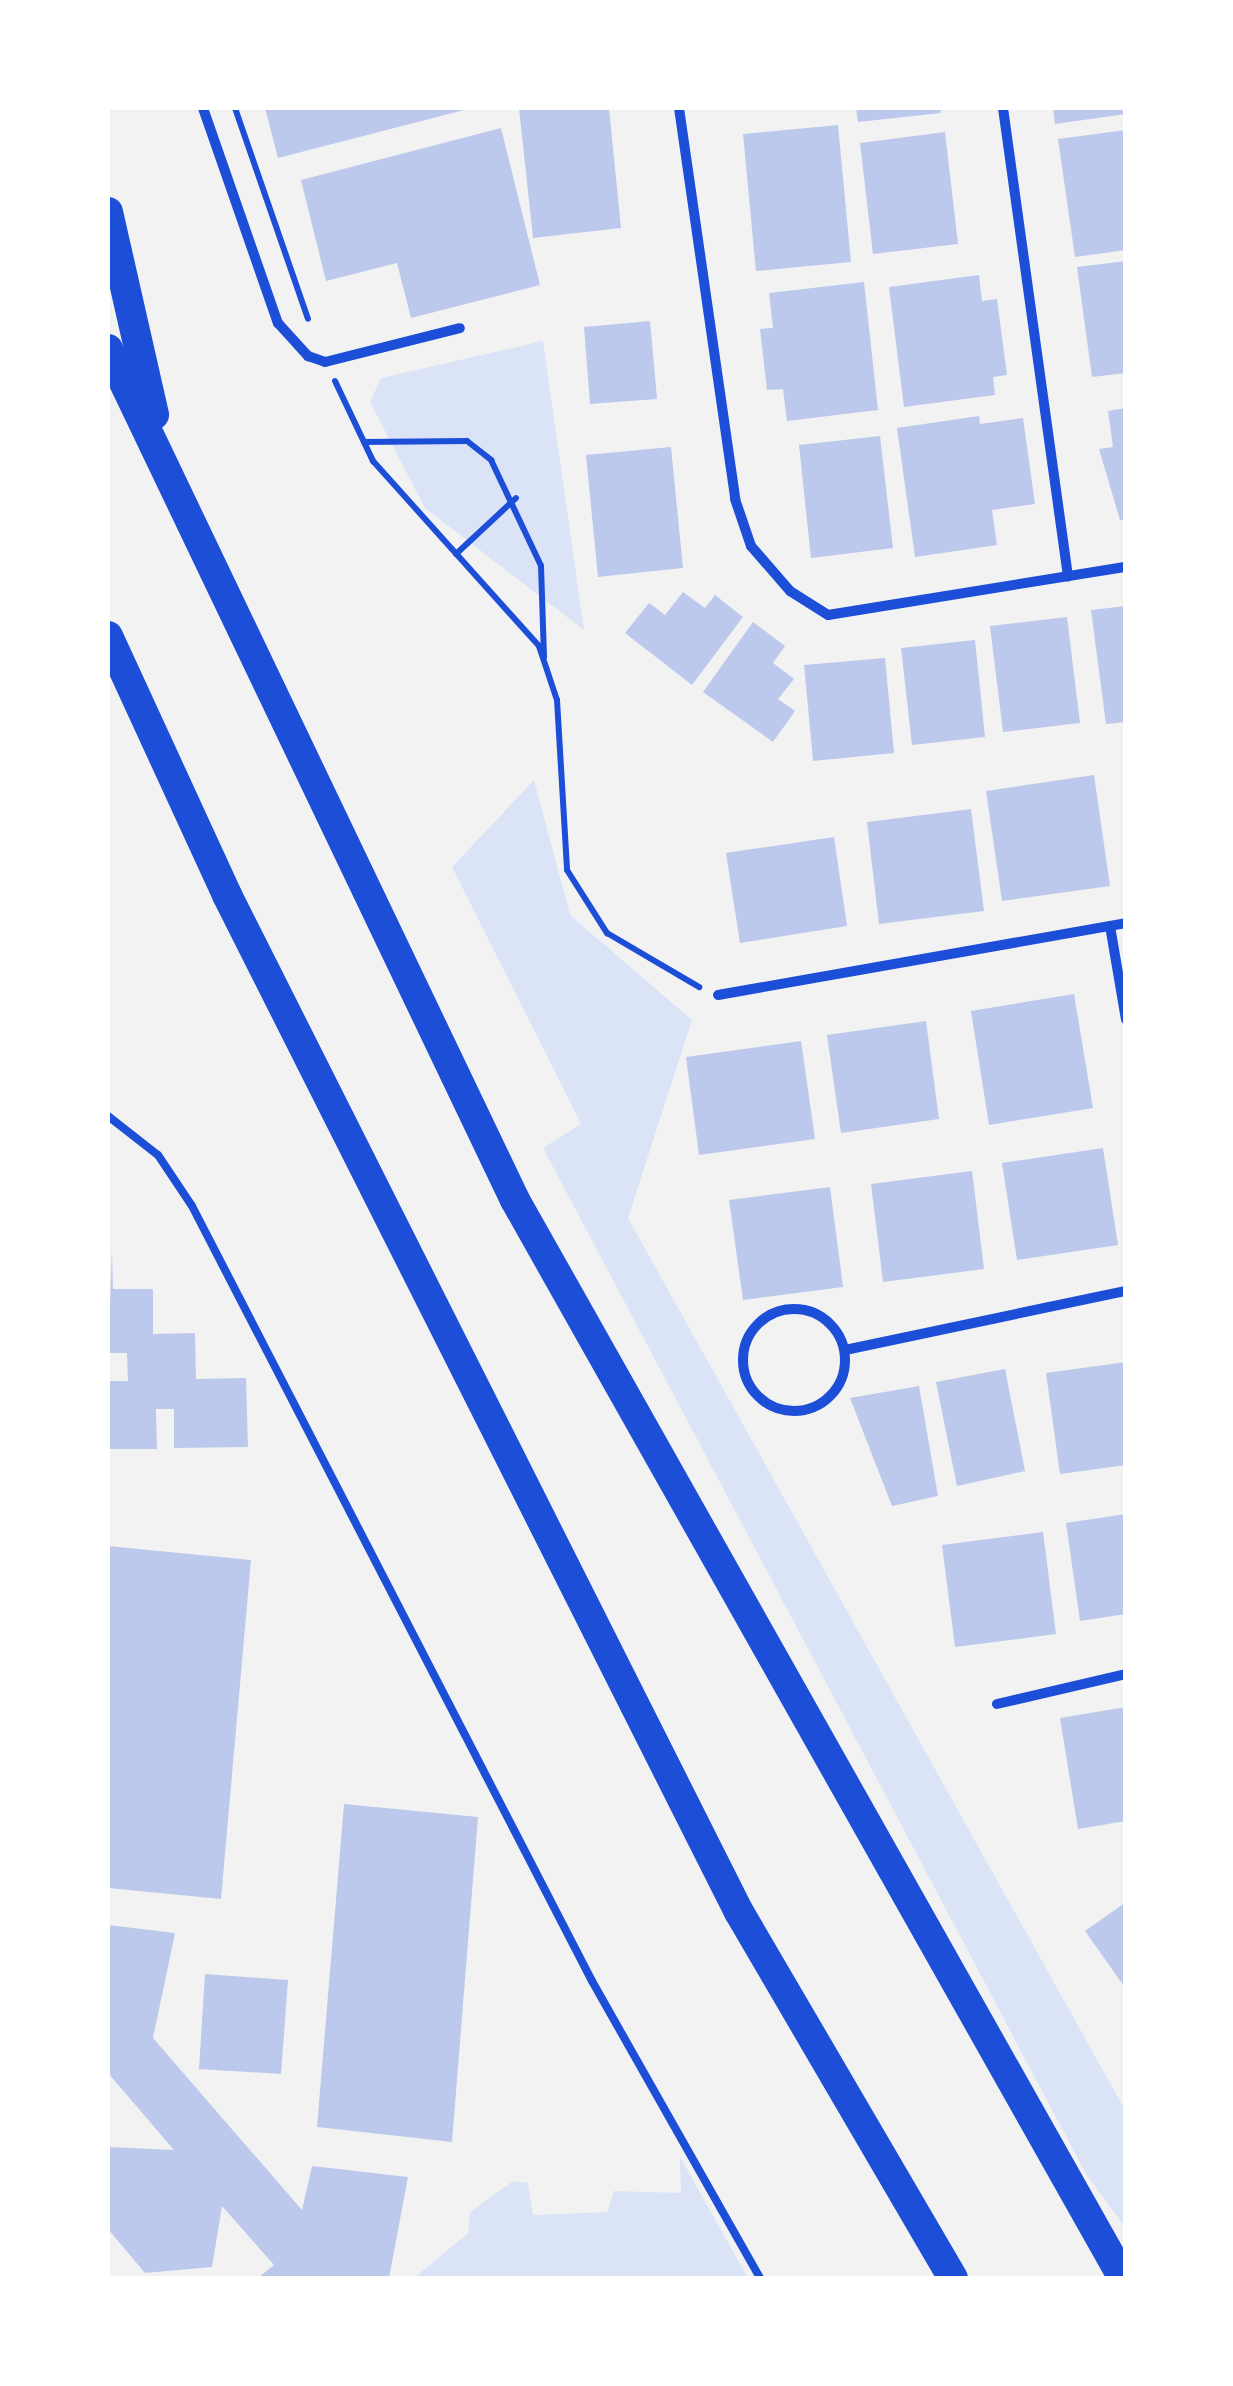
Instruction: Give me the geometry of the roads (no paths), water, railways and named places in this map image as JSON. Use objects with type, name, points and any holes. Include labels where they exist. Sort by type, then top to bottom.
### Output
[{"type":"highway","points":[[108,212],[166,467]]},
{"type":"highway","points":[[108,349],[514,1200],[1123,2278]]},
{"type":"highway","points":[[108,636],[228,895],[739,1912],[953,2278]]},
{"type":"street","points":[[204,108],[278,323],[325,362],[460,328]]},
{"type":"street","points":[[679,108],[735,498],[751,546],[790,591],[828,616],[1126,567]]},
{"type":"street","points":[[1002,108],[1068,576]]},
{"type":"street","points":[[718,995],[1126,924]]},
{"type":"street","points":[[1110,926],[1126,1020]]},
{"type":"street","points":[[845,1350],[1126,1291]]},
{"type":"street","points":[[782,1310],[823,1316],[845,1350],[844,1374],[817,1406],[775,1408],[746,1378],[749,1336],[782,1310]]},
{"type":"street","points":[[997,1704],[1126,1674]]},
{"type":"lane","points":[[108,1116],[158,1155],[192,1206],[592,1980],[760,2278]]}]
